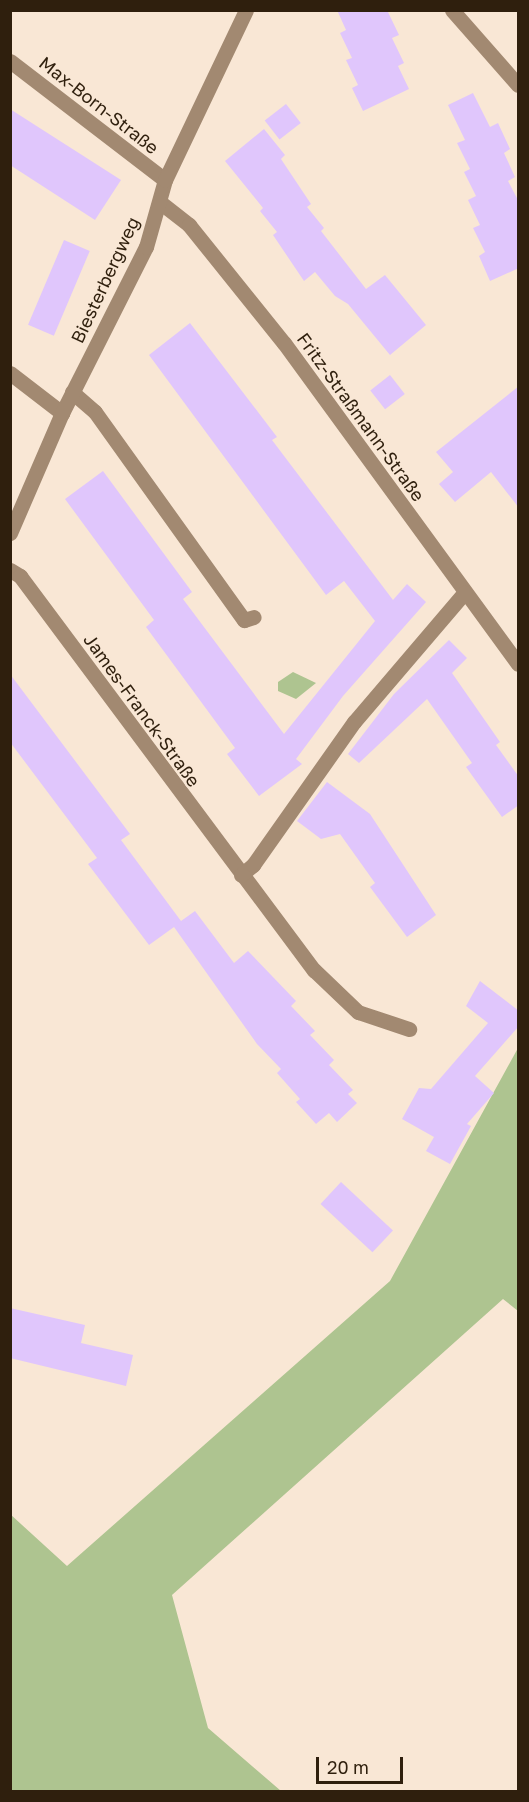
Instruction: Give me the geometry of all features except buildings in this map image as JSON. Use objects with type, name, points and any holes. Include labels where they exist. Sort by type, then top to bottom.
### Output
[{"type":"street","name":"Biesterbergweg","points":[[10,533],[62,413],[146,247],[161,203],[165,180],[246,10]]},
{"type":"street","points":[[452,10],[519,85]]},
{"type":"street","name":"Max-Born-Straße","points":[[10,61],[165,180]]},
{"type":"street","name":"Fritz-Straßmann-Straße","points":[[161,203],[189,225],[284,343],[464,593],[519,664]]},
{"type":"street","points":[[10,373],[62,413]]},
{"type":"street","points":[[72,392],[95,412],[244,620],[254,616]]},
{"type":"street","name":"James-Franck-Straße","points":[[10,570],[20,576],[241,875],[334,993],[358,1012],[409,1029]]},
{"type":"street","points":[[241,875],[253,865],[354,722],[464,593]]},
{"type":"green space","points":[[293,672],[316,683],[296,699],[278,691],[278,682]]},
{"type":"green space","points":[[518,1048],[518,1311],[503,1299],[172,1595],[208,1728],[281,1791],[11,1791],[10,1514],[67,1566],[390,1281]]}]
